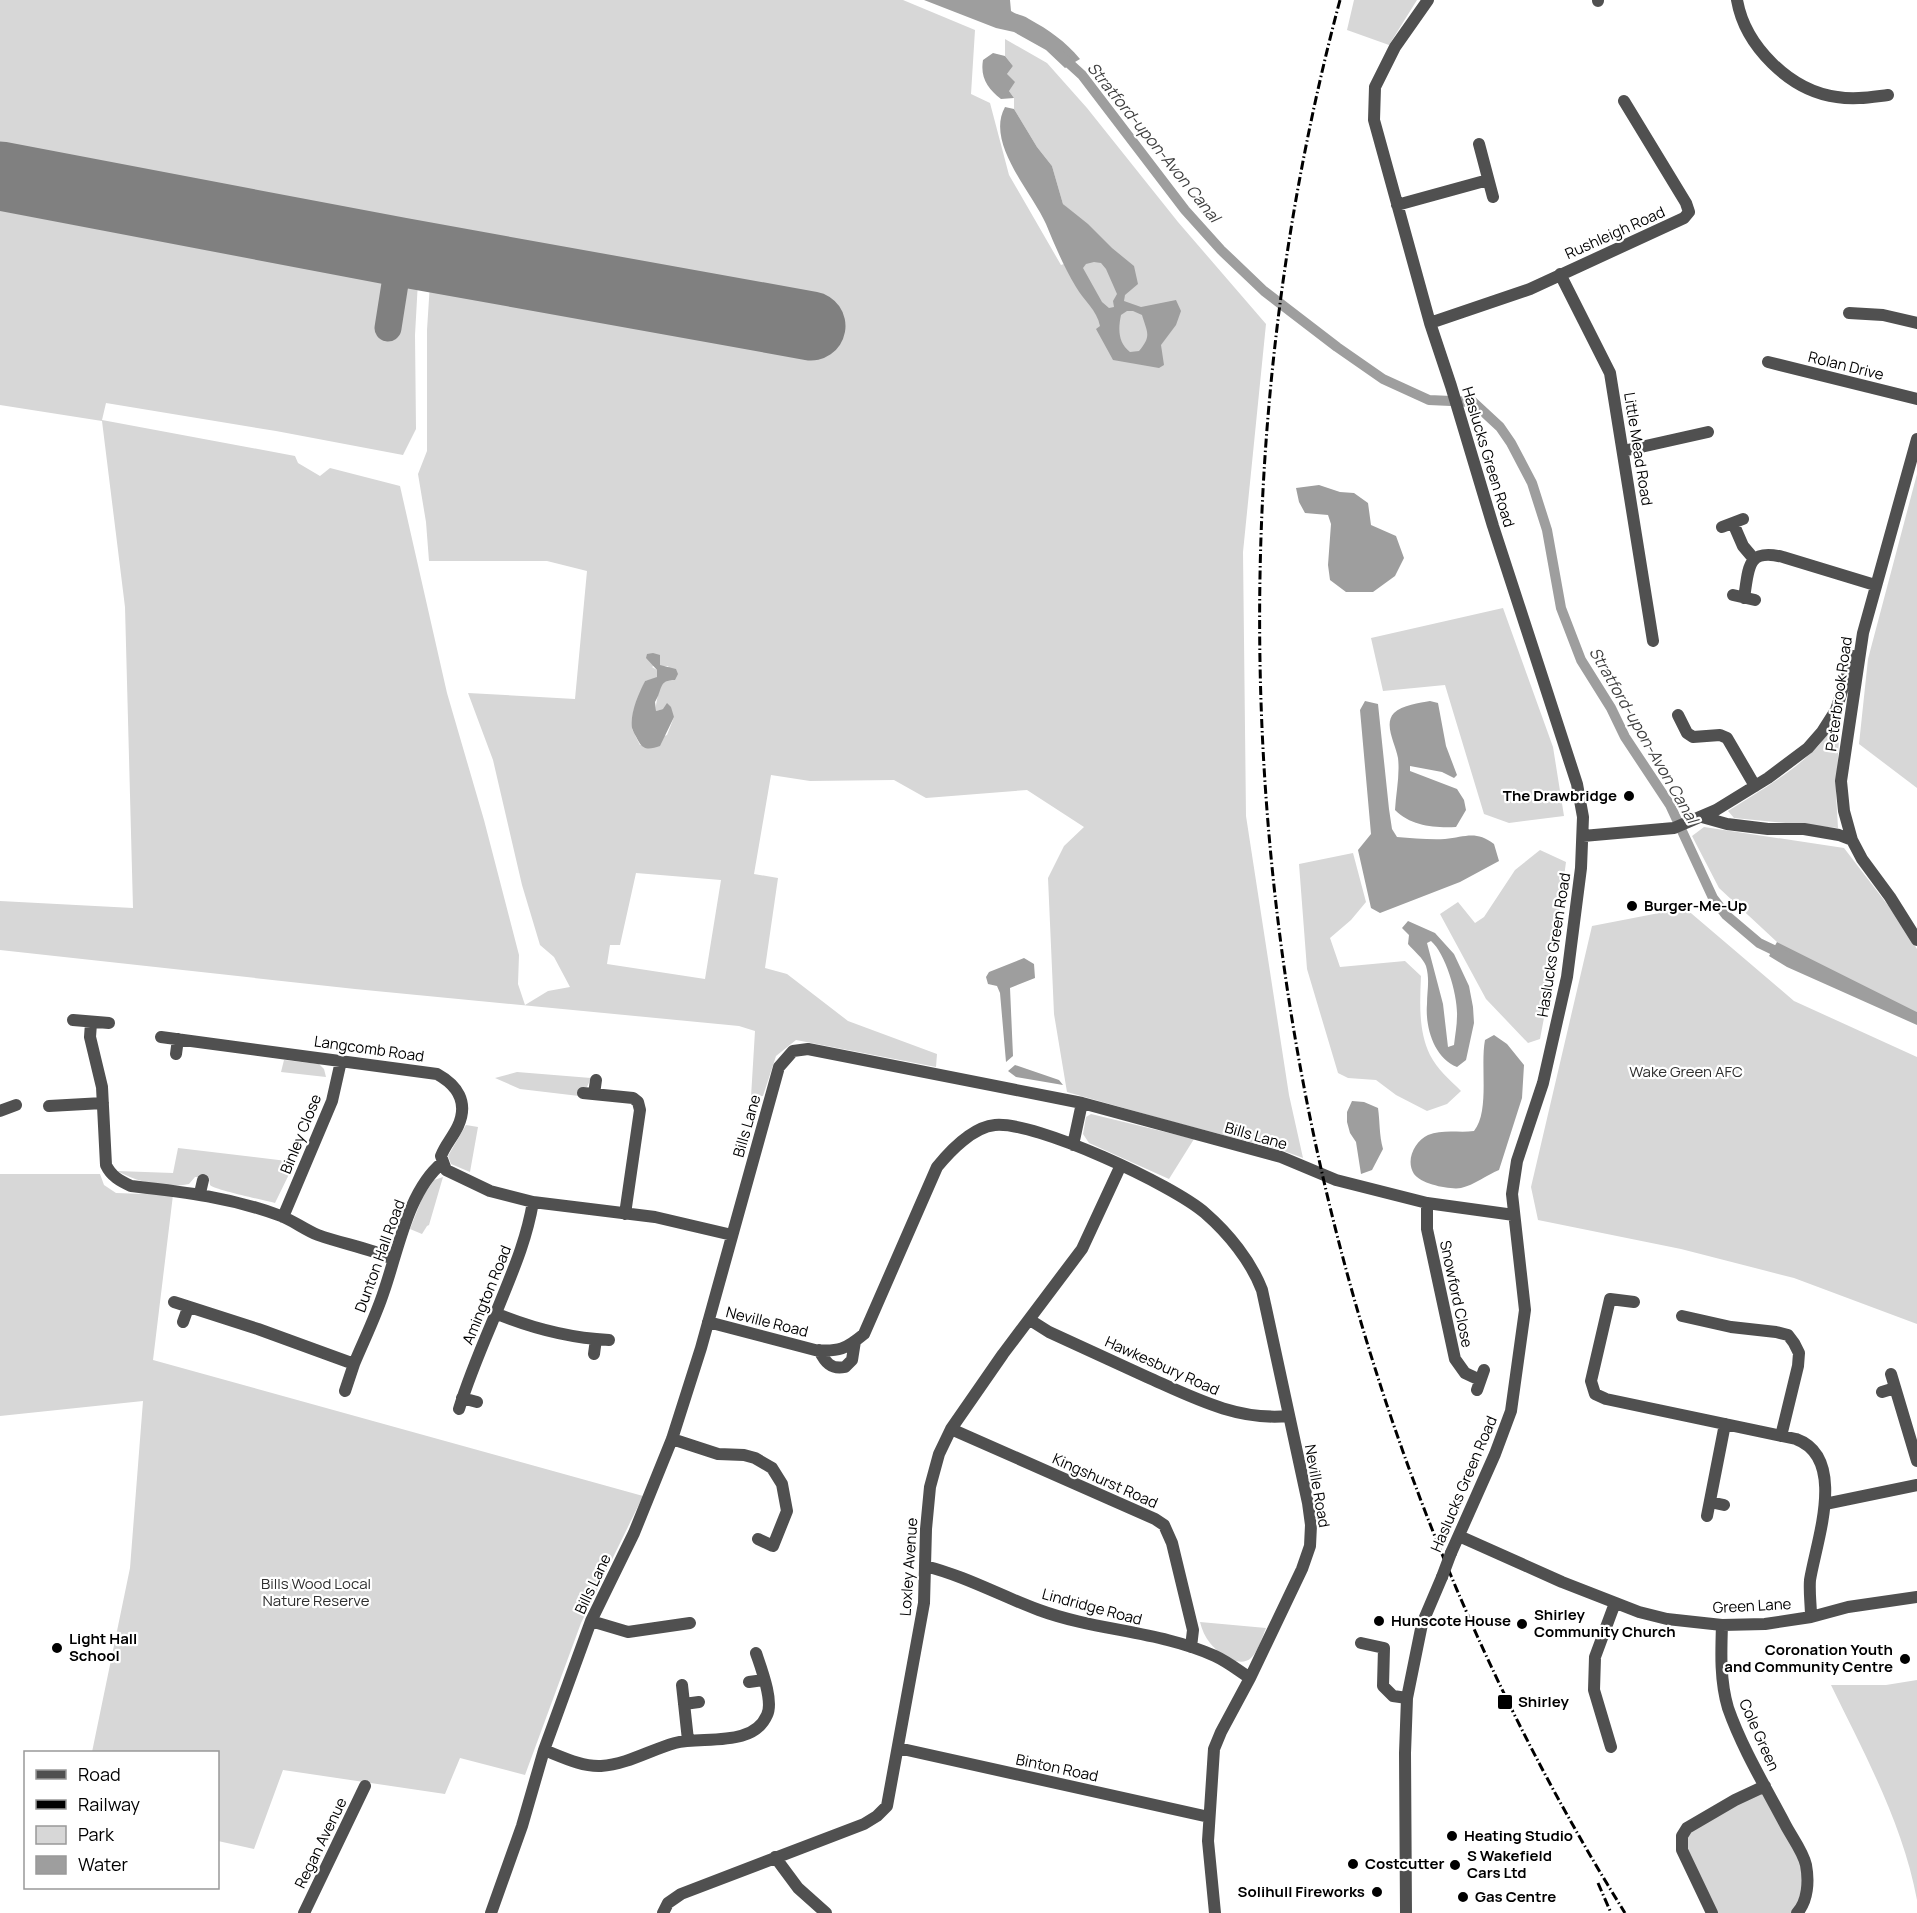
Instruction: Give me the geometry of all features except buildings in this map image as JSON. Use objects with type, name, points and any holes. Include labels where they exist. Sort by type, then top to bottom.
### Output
[{"type":"street","name":"Haslucks Green Road","points":[[1406,1913],[1407,1698],[1422,1624],[1495,1454],[1511,1411],[1525,1310],[1512,1194],[1517,1161],[1544,1083],[1567,977],[1583,836],[1577,784],[1430,323],[1374,120],[1375,87],[1395,47],[1428,0]]},
{"type":"street","points":[[1737,0],[1742,20],[1752,39],[1789,78],[1811,89],[1837,97],[1860,99],[1888,95]]},
{"type":"street","name":"Rushleigh Road","points":[[1430,323],[1530,289],[1684,218],[1689,212],[1686,203],[1624,101]]},
{"type":"street","points":[[1479,144],[1493,197]]},
{"type":"street","points":[[1397,205],[1488,180]]},
{"type":"street","name":"Little Mead Road","points":[[1560,274],[1610,373],[1653,641]]},
{"type":"street","points":[[1849,313],[1883,315],[1917,323]]},
{"type":"street","name":"Rolan Drive","points":[[1768,362],[1917,399]]},
{"type":"street","points":[[1623,451],[1708,432]]},
{"type":"street","name":"Peterbrook Road","points":[[1917,439],[1863,633],[1840,781],[1844,811],[1852,840],[1862,859],[1890,897],[1917,940]]},
{"type":"street","points":[[1732,523],[1743,546],[1754,558]]},
{"type":"street","points":[[1744,598],[1750,563],[1760,555],[1770,554],[1875,585]]},
{"type":"street","points":[[1583,836],[1667,829],[1702,817],[1755,786],[1808,748],[1836,710],[1863,633]]},
{"type":"street","points":[[1678,715],[1687,733],[1693,737],[1720,735],[1727,738],[1755,786]]},
{"type":"street","points":[[1702,817],[1727,824],[1768,829],[1804,829],[1839,835],[1852,840]]},
{"type":"street","points":[[73,1020],[109,1023]]},
{"type":"street","points":[[91,1023],[90,1037],[102,1087],[106,1165],[110,1172],[121,1181],[131,1186],[200,1193],[283,1217],[319,1235],[393,1259]]},
{"type":"street","name":"Langcomb Road","points":[[161,1037],[437,1074],[451,1082],[462,1101],[462,1115],[441,1156],[442,1162]]},
{"type":"street","points":[[176,1054],[178,1039]]},
{"type":"street","name":"Bills Lane","points":[[491,1913],[522,1826],[544,1750],[591,1621],[634,1533],[672,1439],[708,1322],[779,1067],[793,1051],[808,1049],[1082,1103],[1281,1157],[1336,1179],[1426,1203],[1514,1215]]},
{"type":"street","name":"Binley Close","points":[[283,1217],[332,1101],[341,1061]]},
{"type":"street","points":[[596,1080],[589,1093],[633,1098],[638,1102],[640,1110],[625,1214]]},
{"type":"street","points":[[50,1106],[103,1103]]},
{"type":"street","points":[[1073,1145],[1082,1103]]},
{"type":"street","points":[[0,1111],[16,1104]]},
{"type":"street","name":"Neville Road","points":[[708,1322],[819,1350],[833,1351],[855,1341],[864,1334],[937,1167],[949,1152],[964,1140],[994,1125],[1021,1127],[1073,1145],[1121,1165],[1181,1196],[1205,1213],[1249,1263],[1262,1290],[1308,1503],[1311,1525],[1310,1546],[1302,1569],[1214,1749],[1208,1842],[1215,1913]]},
{"type":"street","points":[[442,1162],[446,1170],[490,1191],[533,1202],[655,1217],[732,1235]]},
{"type":"street","name":"Dunton Hall Road","points":[[345,1391],[384,1293],[409,1214],[423,1185],[442,1162]]},
{"type":"street","name":"Loxley Avenue","points":[[663,1913],[668,1903],[681,1893],[864,1824],[887,1806],[924,1603],[924,1566],[930,1487],[939,1454],[951,1429],[1003,1354],[1082,1249],[1121,1165]]},
{"type":"street","points":[[200,1193],[203,1180]]},
{"type":"street","name":"Amington Road","points":[[477,1402],[461,1403],[495,1313],[520,1257],[533,1202]]},
{"type":"street","name":"Snowford Close","points":[[1426,1203],[1427,1229],[1455,1359],[1465,1372],[1480,1380]]},
{"type":"street","points":[[1634,1302],[1610,1299],[1591,1381],[1595,1394],[1606,1399],[1781,1436],[1802,1442],[1815,1455],[1824,1478],[1825,1504],[1810,1583],[1811,1617]]},
{"type":"street","points":[[174,1302],[258,1329],[354,1364]]},
{"type":"street","points":[[183,1322],[188,1308]]},
{"type":"street","points":[[495,1313],[517,1322],[564,1334],[609,1340]]},
{"type":"street","points":[[1682,1316],[1731,1327],[1788,1335],[1799,1353],[1781,1436]]},
{"type":"street","name":"Hawkesbury Road","points":[[1030,1320],[1049,1332],[1196,1400],[1236,1413],[1268,1418],[1288,1416]]},
{"type":"street","points":[[594,1354],[596,1339]]},
{"type":"street","name":"Neville Road","points":[[819,1350],[831,1366],[845,1367],[852,1360],[855,1341]]},
{"type":"street","points":[[1891,1374],[1917,1461]]},
{"type":"street","points":[[1882,1392],[1895,1388]]},
{"type":"street","points":[[1707,1516],[1725,1424]]},
{"type":"street","name":"Kingshurst Road","points":[[951,1429],[1164,1525],[1172,1543],[1193,1630],[1191,1647]]},
{"type":"street","points":[[672,1439],[718,1454],[744,1455],[755,1458],[772,1468],[782,1484],[787,1511],[773,1546],[758,1539]]},
{"type":"street","points":[[1825,1504],[1917,1485]]},
{"type":"street","points":[[1710,1502],[1724,1505]]},
{"type":"street","name":"Green Lane","points":[[1459,1536],[1537,1572],[1615,1603],[1658,1617],[1722,1625],[1765,1624],[1811,1617],[1848,1607],[1917,1597]]},
{"type":"street","name":"Lindridge Road","points":[[924,1566],[942,1570],[1040,1610],[1087,1624],[1191,1647],[1218,1657],[1250,1678]]},
{"type":"street","points":[[1611,1747],[1594,1690],[1595,1657],[1615,1603]]},
{"type":"street","points":[[591,1621],[628,1632],[690,1623]]},
{"type":"street","name":"Cole Green","points":[[1722,1625],[1721,1668],[1728,1707],[1744,1746],[1806,1864],[1808,1889],[1797,1913]]},
{"type":"street","points":[[1361,1643],[1384,1648],[1383,1686],[1393,1696],[1407,1698]]},
{"type":"street","points":[[544,1750],[582,1763],[601,1766],[630,1761],[661,1747],[688,1740],[727,1740],[753,1731],[769,1714],[769,1699],[756,1653]]},
{"type":"street","points":[[749,1682],[764,1680]]},
{"type":"street","points":[[682,1685],[688,1740]]},
{"type":"street","points":[[684,1704],[699,1702]]},
{"type":"street","name":"Binton Road","points":[[898,1748],[1209,1817]]},
{"type":"street","name":"Regan Avenue","points":[[304,1913],[365,1786]]},
{"type":"street","name":"Cole Green","points":[[1712,1913],[1682,1850],[1682,1836],[1687,1828],[1735,1800],[1765,1786]]},
{"type":"street","points":[[776,1857],[798,1888],[826,1913]]},
{"type":"green space","points":[[0,0],[903,0],[975,30],[971,94],[990,103],[1009,175],[1061,265],[1111,248],[1063,204],[1052,166],[1037,147],[1014,109],[1014,98],[1009,91],[1007,74],[1013,66],[1005,56],[1005,39],[1047,63],[1087,108],[1178,222],[1266,324],[1243,552],[1246,816],[1289,1095],[1303,1158],[1067,1092],[1054,1014],[1048,878],[1064,846],[1084,827],[1027,790],[926,798],[894,780],[810,781],[771,775],[754,874],[778,878],[765,968],[787,974],[848,1021],[937,1054],[936,1067],[796,1040],[776,1056],[763,1096],[751,1097],[755,1031],[739,1026],[355,989],[0,950],[0,901],[133,908],[125,607],[102,421],[0,405]],"holes":[[[418,281],[430,283],[427,330],[427,451],[418,474],[426,522],[429,561],[547,561],[587,571],[575,699],[468,693],[493,760],[522,885],[540,945],[554,957],[570,987],[548,991],[525,1005],[518,984],[519,955],[484,820],[447,693],[400,486],[330,468],[320,476],[298,463],[295,456],[102,420],[106,403],[403,455],[416,429],[415,335]],[[659,662],[660,666],[668,666],[675,679],[662,683],[656,708],[656,711],[663,709],[674,717],[667,735],[640,745],[632,729],[634,709],[645,681],[657,678],[657,670],[652,667]],[[636,873],[721,880],[705,979],[607,964],[610,945],[620,945]]]},
{"type":"green space","points":[[1354,0],[1417,0],[1389,45],[1347,30]]},
{"type":"green space","points":[[1917,474],[1917,788],[1859,744],[1868,659]]},
{"type":"green space","points":[[1503,608],[1553,747],[1564,816],[1509,823],[1484,814],[1445,685],[1383,691],[1371,638]]},
{"type":"green space","points":[[1840,720],[1836,794],[1838,828],[1734,818],[1728,811],[1799,764]]},
{"type":"green space","points":[[1704,827],[1844,848],[1900,921],[1917,949],[1917,1012],[1777,942],[1719,888],[1692,836]]},
{"type":"green space","points":[[1540,850],[1566,862],[1540,1039],[1528,1043],[1486,999],[1440,914],[1458,902],[1475,923],[1484,917],[1515,870]]},
{"type":"green space","points":[[1353,853],[1366,902],[1351,920],[1330,938],[1340,967],[1405,961],[1421,976],[1421,1016],[1426,1045],[1436,1065],[1461,1091],[1447,1104],[1427,1111],[1396,1095],[1376,1080],[1348,1078],[1338,1073],[1307,969],[1299,864]]},
{"type":"green space","name":"Wake Green AFC","points":[[1685,908],[1794,1001],[1917,1057],[1917,1324],[1794,1278],[1681,1249],[1538,1220],[1531,1187],[1592,926]]},
{"type":"green space","points":[[284,1060],[319,1064],[324,1069],[326,1077],[281,1072]]},
{"type":"green space","points":[[517,1072],[591,1078],[587,1087],[580,1088],[579,1096],[520,1089],[495,1078]]},
{"type":"green space","points":[[1091,1114],[1194,1139],[1169,1179],[1089,1143],[1083,1134],[1086,1117]]},
{"type":"green space","points":[[466,1125],[478,1127],[470,1172],[451,1164],[448,1156]]},
{"type":"green space","points":[[178,1148],[295,1162],[275,1203],[214,1187],[210,1185],[209,1177],[195,1177],[189,1184],[171,1186],[143,1181],[117,1171],[173,1173]]},
{"type":"green space","name":"Bills Wood Local Nature Reserve","points":[[0,1174],[100,1174],[104,1185],[116,1193],[173,1195],[153,1360],[643,1496],[581,1623],[525,1775],[460,1758],[445,1794],[283,1770],[254,1849],[219,1841],[219,1751],[92,1751],[130,1568],[143,1401],[0,1416]]},
{"type":"green space","points":[[443,1177],[429,1225],[422,1234],[410,1229],[423,1196],[434,1180]]},
{"type":"green space","points":[[1200,1622],[1266,1628],[1251,1658],[1241,1662],[1223,1655],[1214,1647],[1205,1636]]},
{"type":"green space","points":[[1917,1680],[1917,1900],[1911,1872],[1893,1817],[1831,1685],[1886,1685]]},
{"type":"green space","points":[[1765,1786],[1806,1864],[1797,1913],[1712,1913],[1682,1836]]},
{"type":"water","points":[[924,0],[1010,0],[1011,11],[1050,32],[1080,59],[1065,68],[1046,50],[1014,32],[996,28]]},
{"type":"water","points":[[993,53],[1005,56],[1013,66],[1007,74],[1015,82],[1009,91],[1014,98],[1001,99],[992,91],[984,78],[983,60]]},
{"type":"water","points":[[1005,107],[1014,109],[1037,147],[1052,166],[1063,204],[1134,266],[1138,284],[1125,295],[1124,301],[1141,307],[1176,300],[1181,311],[1176,325],[1161,345],[1164,365],[1159,368],[1113,360],[1096,329],[1100,326],[1096,315],[1079,292],[1046,224],[1005,151],[1000,121]],"holes":[[[1101,263],[1106,269],[1117,294],[1113,301],[1114,307],[1109,308],[1102,302],[1083,268],[1086,264]],[[1127,311],[1142,315],[1147,338],[1139,351],[1130,352],[1121,340],[1119,330],[1121,315]]]},
{"type":"water","points":[[1319,485],[1340,492],[1354,493],[1368,503],[1371,525],[1396,536],[1404,558],[1395,576],[1373,592],[1346,592],[1330,580],[1328,565],[1331,524],[1328,515],[1305,513],[1299,502],[1296,488]]},
{"type":"water","points":[[647,654],[660,655],[660,665],[676,669],[678,674],[675,680],[663,684],[655,702],[656,711],[663,709],[667,703],[674,717],[660,746],[648,748],[643,747],[633,730],[632,716],[645,681],[657,677],[657,670],[646,658]]},
{"type":"water","points":[[1365,701],[1378,704],[1389,809],[1392,829],[1397,837],[1445,839],[1482,837],[1494,844],[1499,861],[1460,882],[1380,913],[1371,908],[1358,850],[1371,834],[1360,710]]},
{"type":"water","points":[[1430,701],[1438,703],[1446,746],[1457,775],[1454,778],[1442,772],[1410,766],[1410,771],[1457,789],[1464,800],[1466,810],[1456,827],[1423,825],[1408,820],[1395,810],[1398,764],[1390,729],[1391,718],[1402,708]]},
{"type":"water","points":[[1408,921],[1435,933],[1454,954],[1469,986],[1474,1023],[1466,1060],[1457,1067],[1442,1057],[1433,1041],[1427,1013],[1426,966],[1421,957],[1408,944],[1409,935],[1402,928]],"holes":[[[1431,941],[1442,955],[1450,976],[1457,1008],[1454,1045],[1448,1047],[1443,1004],[1427,943]]]},
{"type":"water","points":[[1777,942],[1917,1012],[1917,1025],[1787,967],[1769,956]]},
{"type":"water","points":[[1024,958],[1034,964],[1035,978],[1010,988],[1013,1056],[1006,1062],[1000,993],[997,986],[988,984],[986,977],[989,972]]},
{"type":"water","points":[[1494,1035],[1507,1044],[1524,1065],[1522,1098],[1499,1170],[1461,1188],[1443,1187],[1423,1181],[1411,1169],[1411,1157],[1415,1146],[1423,1138],[1433,1133],[1474,1131],[1479,1122],[1483,1100],[1485,1040]]},
{"type":"water","points":[[1015,1065],[1059,1080],[1063,1085],[1016,1077],[1008,1071]]},
{"type":"water","points":[[1352,1101],[1364,1102],[1378,1108],[1383,1149],[1372,1170],[1361,1174],[1356,1142],[1347,1122],[1347,1112]]},
{"type":"waterway","name":"Stratford-upon-Avon Canal","points":[[1060,55],[1082,75],[1185,210],[1221,250],[1264,291],[1383,379],[1429,400],[1473,402],[1500,427],[1532,483],[1547,530],[1561,608],[1581,660],[1611,708],[1625,737],[1670,805],[1713,898],[1726,915],[1759,943],[1786,956]]},
{"type":"taxiway","points":[[388,328],[400,252]]},
{"type":"runway","points":[[0,176],[400,252],[811,326]]},
{"type":"railway","points":[[1340,0],[1289,243],[1263,490],[1262,738],[1287,985],[1335,1229],[1408,1467],[1505,1695],[1625,1913]]},
{"type":"railway","points":[[1598,1883],[1611,1913]]},
{"type":"place","name":"The Drawbridge","points":[[1629,796]]},
{"type":"place","name":"Burger-Me-Up","points":[[1632,906]]},
{"type":"place","name":"Hunscote House","points":[[1379,1621]]},
{"type":"place","name":"Shirley Community Church","points":[[1522,1624]]},
{"type":"place","name":"Light Hall School","points":[[57,1648]]},
{"type":"place","name":"Coronation Youth and Community Centre","points":[[1905,1659]]},
{"type":"place","name":"Shirley","points":[[1505,1702]]},
{"type":"place","name":"Heating Studio","points":[[1452,1836]]},
{"type":"place","name":"Costcutter","points":[[1353,1864]]},
{"type":"place","name":"S Wakefield Cars Ltd","points":[[1455,1865]]},
{"type":"place","name":"Solihull Fireworks","points":[[1377,1892]]},
{"type":"place","name":"Gas Centre","points":[[1463,1897]]}]
